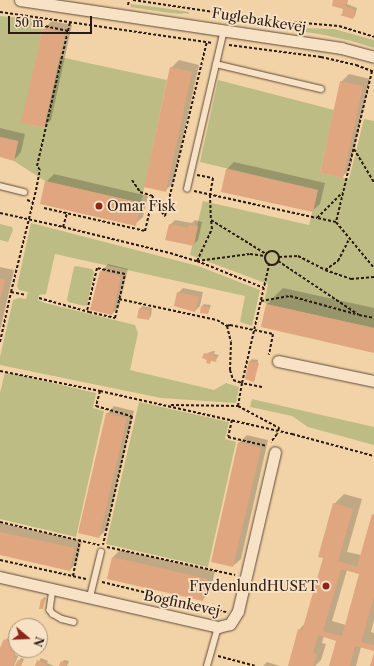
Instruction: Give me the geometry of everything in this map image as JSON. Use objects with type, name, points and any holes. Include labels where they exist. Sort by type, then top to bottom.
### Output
[{"type":"street","name":"Fuglebakkevej","points":[[20,0],[342,48],[374,57]]},
{"type":"street","points":[[273,361],[374,381]]},
{"type":"street","name":"Bogfinkevej","points":[[0,577],[218,627],[230,624],[235,618],[241,577],[269,449]]},
{"type":"lane","points":[[187,189],[224,30]]},
{"type":"lane","points":[[216,64],[321,89]]},
{"type":"lane","points":[[0,186],[24,192]]},
{"type":"lane","points":[[90,597],[101,552]]},
{"type":"lane","points":[[53,589],[50,610],[53,614],[62,619],[74,622]]},
{"type":"lane","points":[[207,666],[218,627]]},
{"type":"path","points":[[133,0],[268,20],[339,26],[374,37]]},
{"type":"path","points":[[0,12],[321,57],[356,65],[373,72],[336,222]]},
{"type":"path","points":[[37,17],[36,24],[68,31]]},
{"type":"path","points":[[0,342],[36,190],[40,170],[38,166],[70,22]]},
{"type":"path","points":[[152,200],[165,216],[207,42]]},
{"type":"path","points":[[354,148],[374,182]]},
{"type":"path","points":[[190,174],[213,178],[210,194],[212,229],[197,261]]},
{"type":"path","points":[[44,208],[145,231],[153,196],[140,192],[132,180]]},
{"type":"path","points":[[24,192],[29,188],[36,190]]},
{"type":"path","points":[[316,218],[343,192]]},
{"type":"path","points":[[201,193],[336,222],[374,268]]},
{"type":"path","points":[[26,200],[33,202]]},
{"type":"path","points":[[0,213],[170,253],[197,261],[264,288]]},
{"type":"path","points":[[63,228],[66,213]]},
{"type":"path","points":[[211,220],[265,255],[266,262],[270,265]]},
{"type":"path","points":[[325,270],[338,261],[349,238]]},
{"type":"path","points":[[197,261],[250,254],[265,255],[272,251],[276,252],[279,257],[278,261],[275,264],[270,265]]},
{"type":"path","points":[[279,257],[298,256],[325,270],[351,279],[374,278]]},
{"type":"path","points":[[278,261],[359,315]]},
{"type":"path","points":[[238,406],[254,330],[270,265]]},
{"type":"path","points":[[39,298],[88,311],[115,318],[124,274],[97,268],[88,311]]},
{"type":"path","points":[[11,292],[26,295]]},
{"type":"path","points":[[261,301],[290,296],[374,318]]},
{"type":"path","points":[[119,299],[217,320],[227,326],[231,342],[230,370],[233,380],[262,387]]},
{"type":"path","points":[[227,326],[230,324],[273,334],[273,361]]},
{"type":"path","points":[[0,370],[100,390],[232,420],[374,456]]},
{"type":"path","points":[[100,390],[96,406],[132,416],[101,552]]},
{"type":"path","points":[[166,405],[238,406],[279,428],[269,449],[228,437],[232,420]]},
{"type":"path","points":[[0,522],[241,577]]},
{"type":"path","points":[[72,576],[80,540]]},
{"type":"path","points":[[0,560],[94,580],[226,612]]},
{"type":"path","points":[[237,568],[241,577]]},
{"type":"path","points":[[234,583],[241,577]]},
{"type":"path","points":[[210,654],[255,666]]},
{"type":"shaded area","points":[[131,4],[189,12],[189,14],[170,13],[130,7]]},
{"type":"shaded area","points":[[0,16],[35,19],[43,28],[22,123],[44,128],[60,57],[167,80],[141,203],[45,181],[14,161],[18,141],[0,137]]},
{"type":"shaded area","points":[[229,18],[298,28],[334,29],[374,40],[374,48],[352,41],[319,34],[229,21]]},
{"type":"shaded area","points":[[218,80],[334,110],[320,173],[349,179],[364,119],[374,121],[374,328],[266,304],[264,302],[268,284],[190,255],[203,201],[309,225],[318,190],[200,162]]},
{"type":"shaded area","points":[[31,223],[198,266],[260,290],[252,326],[240,322],[245,296],[55,254],[46,294],[39,295],[38,300],[45,303],[135,325],[138,333],[130,370],[214,390],[226,383],[239,387],[236,403],[161,398],[0,365],[0,357],[13,300],[19,298],[26,299],[28,292],[19,290],[17,286]]},
{"type":"shaded area","points":[[0,224],[12,227],[13,230],[8,242],[0,240]]},
{"type":"shaded area","points":[[76,266],[92,269],[94,272],[87,305],[85,306],[68,302],[67,300],[74,267]]},
{"type":"shaded area","points":[[5,372],[96,393],[93,408],[104,411],[76,537],[0,519],[0,393]]},
{"type":"shaded area","points":[[252,399],[374,427],[374,445],[308,427],[292,416],[250,407]]},
{"type":"shaded area","points":[[139,402],[229,422],[225,439],[236,442],[208,567],[106,544]]},
{"type":"building","points":[[333,0],[348,0],[345,6],[355,10],[353,19],[340,15],[342,14],[343,9],[332,6]]},
{"type":"building","points":[[43,28],[65,33],[44,128],[21,123]]},
{"type":"building","points":[[170,67],[192,72],[166,192],[144,187]]},
{"type":"building","points":[[340,81],[363,86],[343,178],[320,173]]},
{"type":"building","points":[[0,137],[18,141],[14,161],[0,157]]},
{"type":"building","points":[[226,169],[318,190],[313,212],[221,192]]},
{"type":"building","points":[[45,181],[141,203],[136,226],[40,204]]},
{"type":"building","points":[[169,224],[188,228],[189,225],[198,226],[194,246],[165,240]]},
{"type":"building","points":[[100,271],[121,276],[112,315],[90,310]]},
{"type":"building","points":[[0,279],[5,280],[1,297],[0,297]]},
{"type":"building","points":[[177,292],[199,297],[195,312],[174,306]]},
{"type":"building","points":[[266,304],[374,328],[374,353],[261,327]]},
{"type":"building","points":[[201,306],[209,307],[208,314],[200,313]]},
{"type":"building","points":[[139,308],[150,310],[149,320],[137,318]]},
{"type":"building","points":[[210,352],[213,353],[212,356],[217,357],[216,362],[211,361],[210,364],[206,363],[207,360],[202,358],[204,353],[209,355]]},
{"type":"building","points":[[249,361],[259,363],[254,382],[245,379]]},
{"type":"building","points":[[106,413],[127,418],[99,538],[78,533]]},
{"type":"building","points":[[238,442],[261,448],[233,567],[211,562]]},
{"type":"building","name":"FrydenlundHUSET","points":[[333,503],[353,509],[338,561],[357,567],[372,514],[374,515],[374,597],[361,642],[374,645],[374,651],[355,646],[350,666],[329,666],[336,641],[318,635],[313,653],[317,654],[313,666],[288,666],[298,629],[302,631],[323,558],[318,557]],"holes":[[[341,569],[359,574],[342,636],[323,631]]]},
{"type":"building","points":[[0,532],[75,548],[70,571],[0,555]]},
{"type":"building","points":[[112,557],[208,579],[203,601],[107,579]]},
{"type":"building","points":[[41,599],[45,600],[43,609],[39,609]]},
{"type":"building","points":[[4,639],[8,641],[8,658],[16,658],[13,666],[0,666],[0,648]]},
{"type":"building","points":[[374,653],[374,666],[370,666]]},
{"type":"building","points":[[18,660],[22,662],[21,666],[15,666]]},
{"type":"building","points":[[37,660],[47,664],[46,666],[35,666]]},
{"type":"building","points":[[61,661],[67,664],[66,666],[59,666]]},
{"type":"place","name":"Omar Fisk","points":[[99,206]]},
{"type":"place","name":"FrydenlundHUSET","points":[[326,586]]}]
